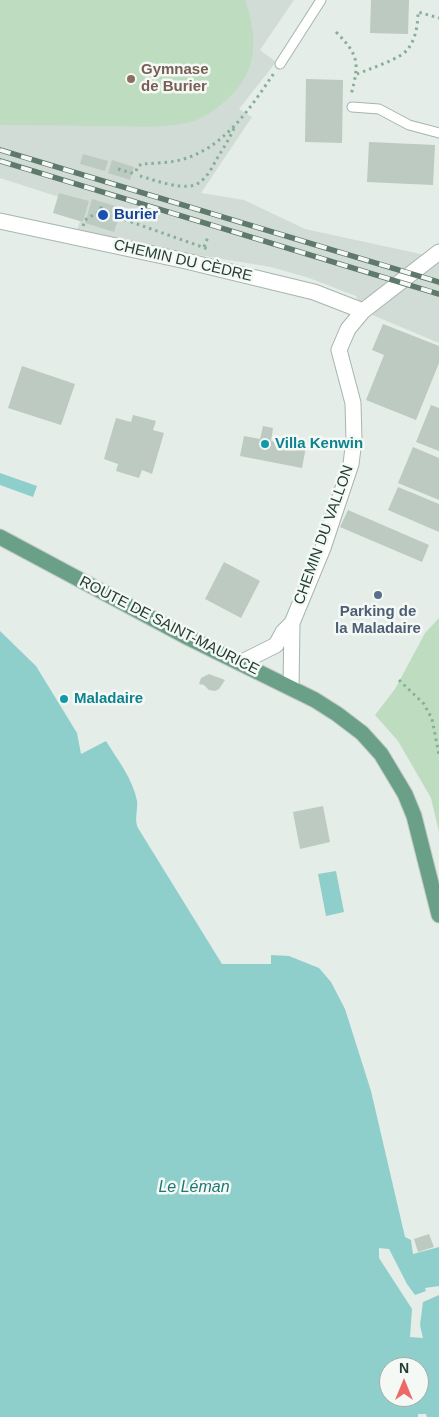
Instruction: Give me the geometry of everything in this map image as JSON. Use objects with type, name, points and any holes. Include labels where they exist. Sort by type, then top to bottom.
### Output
[{"type":"main road","name":"ROUTE DE SAINT-MAURICE","points":[[0,537],[185,636],[291,688],[337,714],[362,733],[381,754],[405,794],[414,816],[439,915]]},
{"type":"street","name":"CHEMIN DU CÈDRE","points":[[0,221],[305,289],[363,311]]},
{"type":"street","name":"CHEMIN DU VALLON","points":[[240,663],[276,645],[292,623],[323,548],[351,464],[354,440],[353,403],[340,350],[348,329],[363,311],[439,252]]},
{"type":"street","name":"CHEMIN DU VALLON","points":[[291,688],[292,623]]},
{"type":"lane","points":[[280,64],[321,0]]},
{"type":"lane","points":[[350,105],[379,109],[409,125],[439,133]]},
{"type":"path","points":[[357,74],[398,56],[407,50],[414,38],[418,12],[439,18]]},
{"type":"path","points":[[336,32],[353,52],[356,62],[357,74],[350,105]]},
{"type":"path","points":[[140,176],[179,186],[196,185],[202,181],[226,145],[236,125],[280,64]]},
{"type":"path","points":[[118,169],[135,172],[138,166],[142,164],[178,160],[196,154],[213,144],[236,125]]},
{"type":"path","points":[[83,225],[85,220],[100,210],[102,205]]},
{"type":"path","points":[[100,210],[212,251]]},
{"type":"path","points":[[204,247],[208,237]]},
{"type":"path","points":[[399,680],[424,704],[432,719],[438,753]]},
{"type":"shaded area","points":[[0,0],[294,0],[260,50],[276,62],[239,109],[252,117],[201,193],[244,200],[305,229],[439,258],[439,343],[363,311],[356,296],[309,278],[271,267],[192,254],[77,231],[80,221],[83,222],[87,206],[0,178]]},
{"type":"green space","name":"Gymnase de Burier","points":[[0,0],[245,0],[252,29],[252,56],[249,68],[235,92],[212,112],[190,122],[170,126],[149,127],[0,125]]},
{"type":"green space","points":[[439,618],[439,832],[431,798],[398,741],[375,715],[395,689],[425,633]]},
{"type":"water","points":[[0,473],[37,486],[33,497],[0,485]]},
{"type":"water","name":"Le Léman","points":[[0,631],[36,666],[77,733],[81,754],[106,741],[124,770],[135,793],[138,828],[222,964],[271,964],[271,955],[289,956],[319,968],[331,982],[345,1009],[371,1091],[405,1237],[411,1240],[413,1254],[439,1247],[439,1286],[425,1288],[426,1291],[415,1295],[407,1284],[389,1249],[379,1248],[379,1258],[412,1309],[410,1337],[423,1338],[420,1325],[423,1302],[439,1295],[439,1417],[427,1417],[426,1414],[418,1414],[418,1417],[0,1417]]},
{"type":"water","points":[[336,871],[344,912],[326,916],[318,874]]},
{"type":"building","points":[[371,0],[409,0],[408,34],[370,33]]},
{"type":"building","points":[[306,79],[343,80],[342,143],[305,142]]},
{"type":"building","points":[[369,142],[435,145],[433,185],[367,182]]},
{"type":"building","points":[[83,154],[108,161],[105,171],[80,164]]},
{"type":"building","points":[[112,160],[134,167],[130,180],[108,173]]},
{"type":"building","points":[[59,193],[89,201],[83,222],[53,213]]},
{"type":"building","points":[[92,199],[122,208],[114,232],[85,223]]},
{"type":"building","points":[[383,324],[439,346],[439,363],[416,420],[366,400],[384,355],[372,350]]},
{"type":"building","points":[[22,366],[75,384],[61,425],[8,408]]},
{"type":"building","points":[[431,405],[439,408],[439,451],[416,442]]},
{"type":"building","points":[[133,415],[156,421],[153,430],[164,433],[152,474],[142,470],[139,478],[116,471],[118,464],[104,459],[116,418],[131,422]]},
{"type":"building","name":"Villa Kenwin","points":[[263,426],[273,428],[271,441],[306,447],[302,468],[240,456],[244,436],[260,439]]},
{"type":"building","points":[[413,447],[439,458],[439,500],[398,483]]},
{"type":"building","points":[[398,487],[439,504],[439,532],[388,510]]},
{"type":"building","points":[[348,510],[429,545],[422,562],[340,527]]},
{"type":"building","points":[[224,562],[260,581],[241,618],[205,599]]},
{"type":"building","points":[[209,674],[225,680],[219,689],[215,691],[199,684],[201,678]]},
{"type":"building","points":[[323,806],[330,842],[300,849],[293,812]]},
{"type":"building","points":[[429,1234],[434,1247],[418,1252],[414,1239]]},
{"type":"railway","points":[[0,150],[439,282]]},
{"type":"railway","points":[[0,161],[439,294]]},
{"type":"place","name":"Gymnase de Burier","points":[[131,79]]},
{"type":"place","name":"Burier","points":[[103,215]]},
{"type":"place","name":"Villa Kenwin","points":[[265,444]]},
{"type":"place","name":"Parking de la Maladaire","points":[[378,595]]},
{"type":"place","name":"Maladaire","points":[[64,699]]}]
